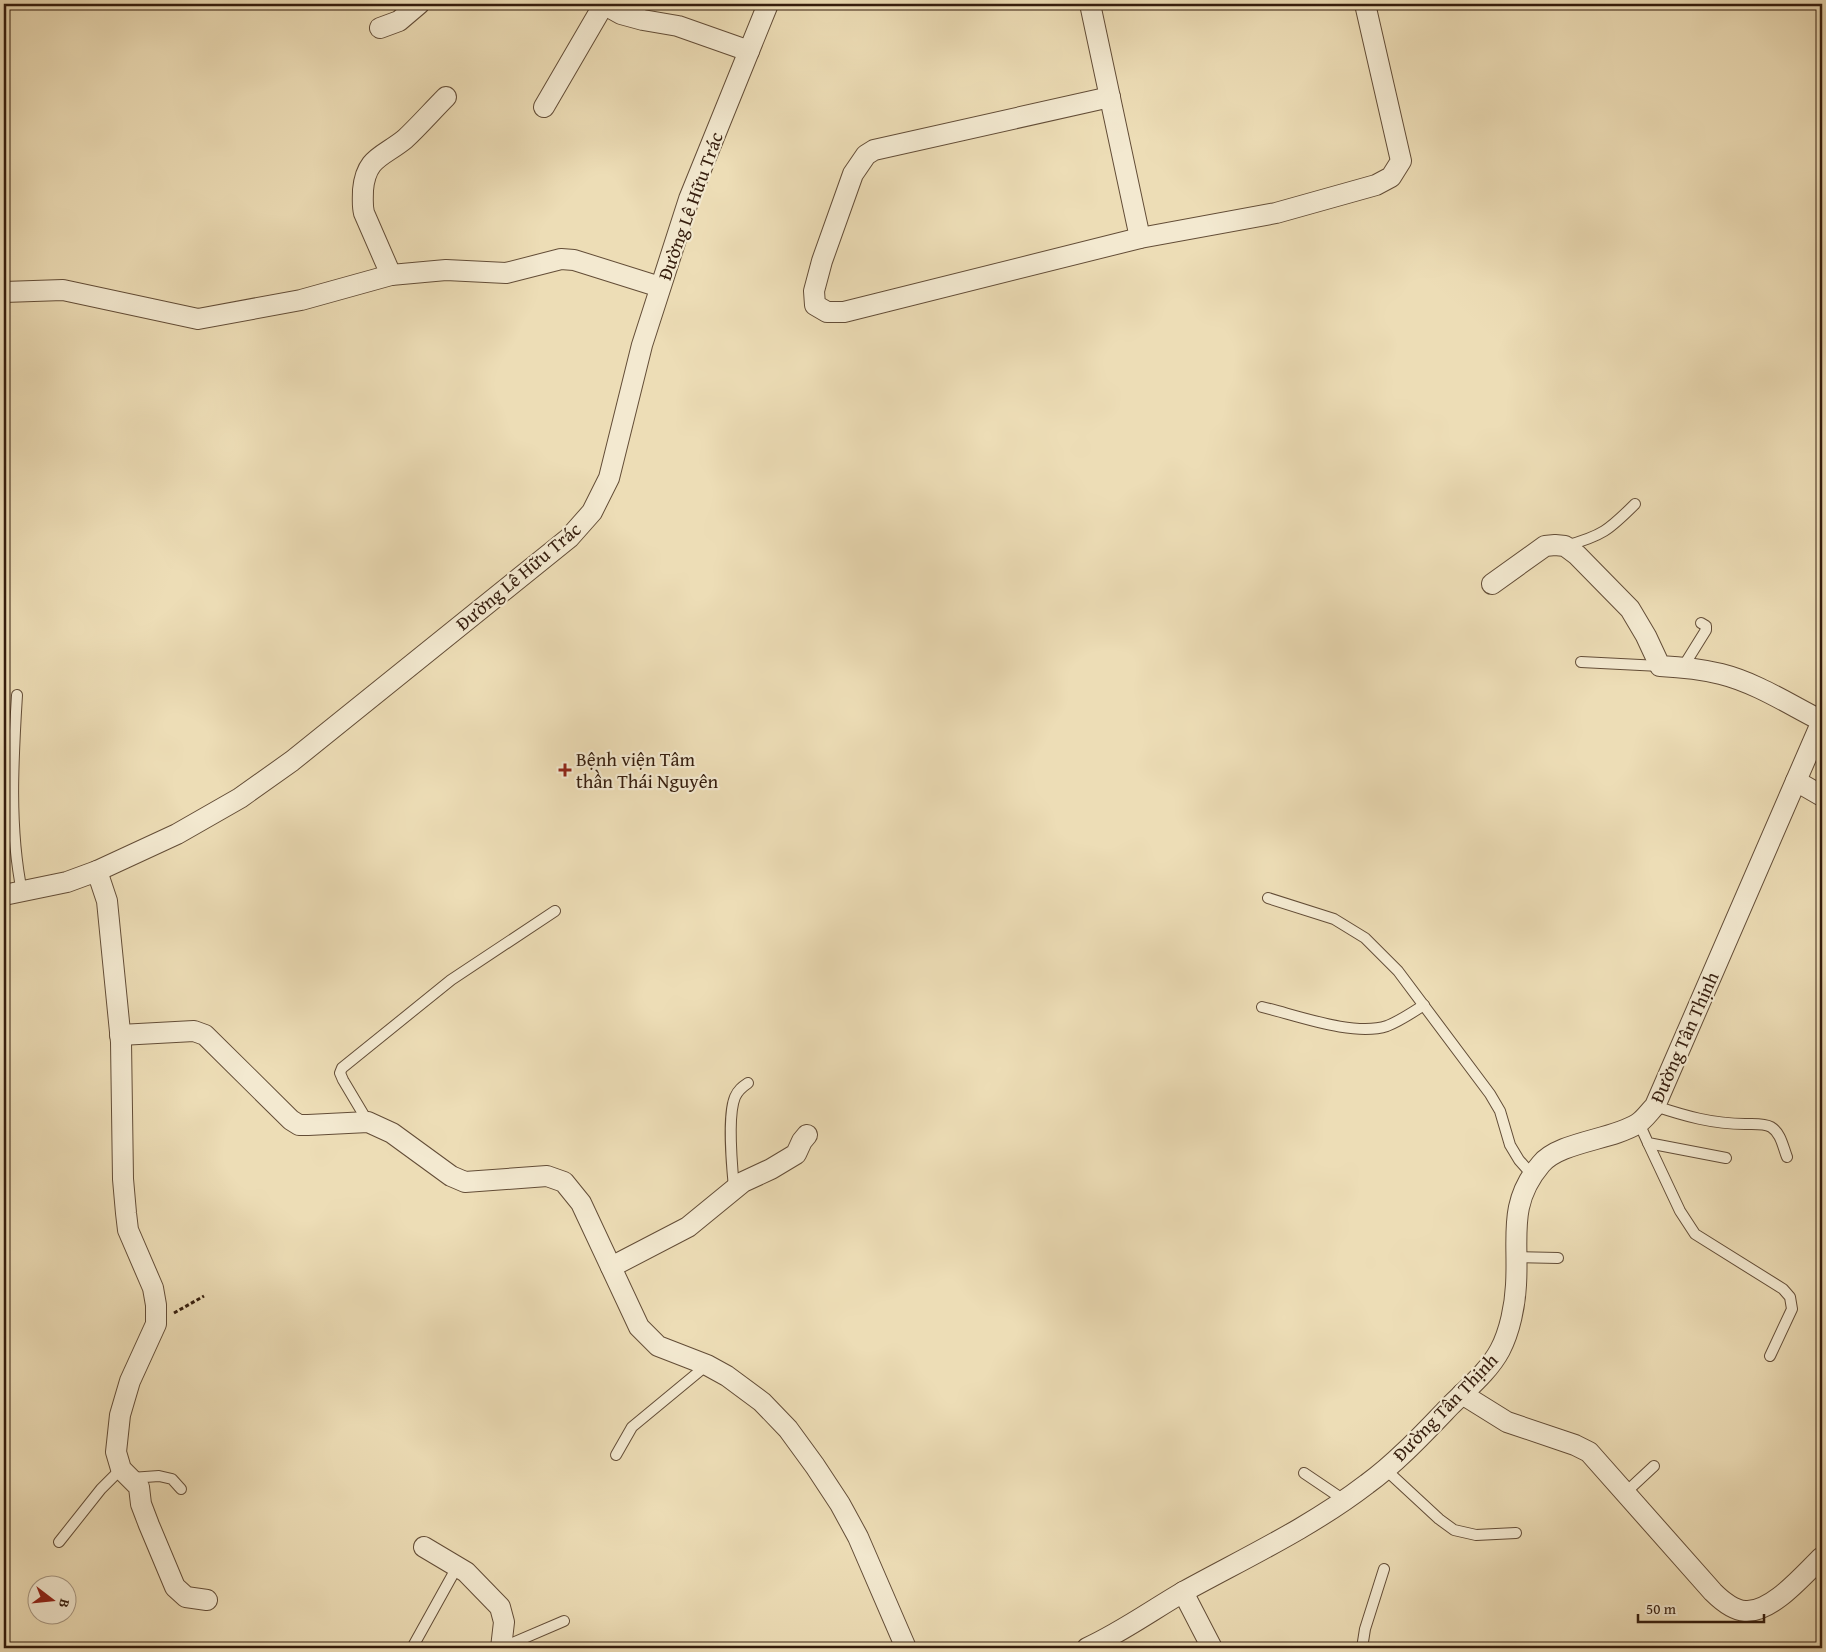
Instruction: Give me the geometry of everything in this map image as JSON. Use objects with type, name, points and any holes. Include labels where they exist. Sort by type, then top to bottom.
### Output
[{"type":"street","points":[[380,28],[399,21],[419,4]]},
{"type":"street","points":[[544,107],[604,4],[621,14],[678,26],[749,52]]},
{"type":"street","name":"Đường Lê Hữu Trác","points":[[13,894],[67,882],[97,871],[177,834],[240,798],[292,761],[569,538],[592,512],[609,478],[642,345],[689,199],[768,4]]},
{"type":"street","points":[[1090,4],[1140,238]]},
{"type":"street","points":[[1110,97],[874,150],[866,155],[853,174],[822,261],[814,291],[815,305],[827,312],[844,312],[1140,238],[1276,213],[1376,185],[1391,177],[1401,161],[1365,4]]},
{"type":"street","points":[[391,275],[364,213],[362,204],[365,177],[368,168],[377,158],[405,138],[446,98]]},
{"type":"street","points":[[4,292],[63,290],[198,319],[301,300],[391,275],[446,270],[506,273],[561,259],[574,260],[660,287]]},
{"type":"street","points":[[1492,584],[1545,546],[1555,544],[1565,546],[1577,555],[1630,609],[1646,636],[1660,666],[1683,667],[1722,674],[1763,691],[1822,721]]},
{"type":"street","name":"Đường Tân Thịnh","points":[[1087,1648],[1109,1638],[1183,1592],[1312,1521],[1368,1484],[1428,1429],[1489,1366],[1500,1349],[1511,1320],[1516,1285],[1516,1224],[1520,1201],[1542,1162],[1556,1153],[1623,1131],[1639,1123],[1655,1106],[1822,721]]},
{"type":"street","points":[[1796,781],[1822,796]]},
{"type":"street","points":[[97,871],[107,901],[120,1035],[128,1230],[153,1288],[156,1305],[156,1324],[130,1381],[120,1414],[116,1452],[126,1473],[138,1487],[148,1525],[175,1587],[186,1597],[207,1600]]},
{"type":"street","points":[[120,1035],[200,1032],[291,1120],[299,1125],[368,1122],[392,1133],[451,1176],[465,1182],[547,1176],[564,1182],[581,1203],[639,1327],[648,1338],[658,1346],[707,1365],[727,1376],[762,1402],[788,1429],[840,1504],[858,1537],[906,1648]]},
{"type":"street","points":[[611,1267],[688,1227],[734,1188],[796,1154],[807,1135]]},
{"type":"street","points":[[1462,1394],[1507,1422],[1575,1445],[1589,1452],[1712,1592],[1724,1602],[1743,1611],[1755,1611],[1767,1606],[1782,1595],[1822,1557]]},
{"type":"street","points":[[424,1547],[466,1572],[500,1607],[504,1622],[501,1648]]},
{"type":"street","points":[[1183,1592],[1212,1648]]},
{"type":"lane","points":[[1565,546],[1588,540],[1600,534],[1613,526],[1635,504]]},
{"type":"lane","points":[[1683,667],[1706,630],[1706,626],[1701,623]]},
{"type":"lane","points":[[1581,662],[1660,666]]},
{"type":"lane","points":[[13,894],[16,862],[14,751],[17,695]]},
{"type":"lane","points":[[1268,898],[1334,919],[1365,938],[1398,971],[1490,1094],[1500,1111],[1510,1145],[1519,1160],[1533,1176]]},
{"type":"lane","points":[[368,1122],[343,1080],[340,1073],[342,1068],[451,980],[555,911]]},
{"type":"lane","points":[[1262,1007],[1339,1026],[1366,1030],[1388,1026],[1424,1005]]},
{"type":"lane","points":[[734,1188],[731,1157],[733,1104],[740,1088],[748,1083]]},
{"type":"lane","points":[[1655,1106],[1705,1121],[1727,1124],[1766,1125],[1772,1128],[1778,1135],[1787,1157]]},
{"type":"lane","points":[[1639,1123],[1680,1211],[1696,1234],[1783,1289],[1790,1297],[1792,1308],[1770,1356]]},
{"type":"lane","points":[[1648,1144],[1726,1158]]},
{"type":"lane","points":[[1516,1257],[1558,1258]]},
{"type":"lane","points":[[616,1455],[632,1427],[707,1365]]},
{"type":"lane","points":[[1625,1494],[1654,1466]]},
{"type":"lane","points":[[1385,1469],[1439,1520],[1454,1530],[1476,1535],[1516,1533]]},
{"type":"lane","points":[[59,1542],[101,1489],[126,1473],[172,1479],[181,1489]]},
{"type":"lane","points":[[1304,1473],[1344,1500]]},
{"type":"lane","points":[[412,1648],[457,1567]]},
{"type":"lane","points":[[1362,1648],[1365,1629],[1384,1568]]},
{"type":"lane","points":[[501,1648],[564,1621]]},
{"type":"path","points":[[156,1324],[204,1296]]},
{"type":"place","name":"Bệnh viện Tâm thần Thái Nguyên","points":[[565,770]]}]
